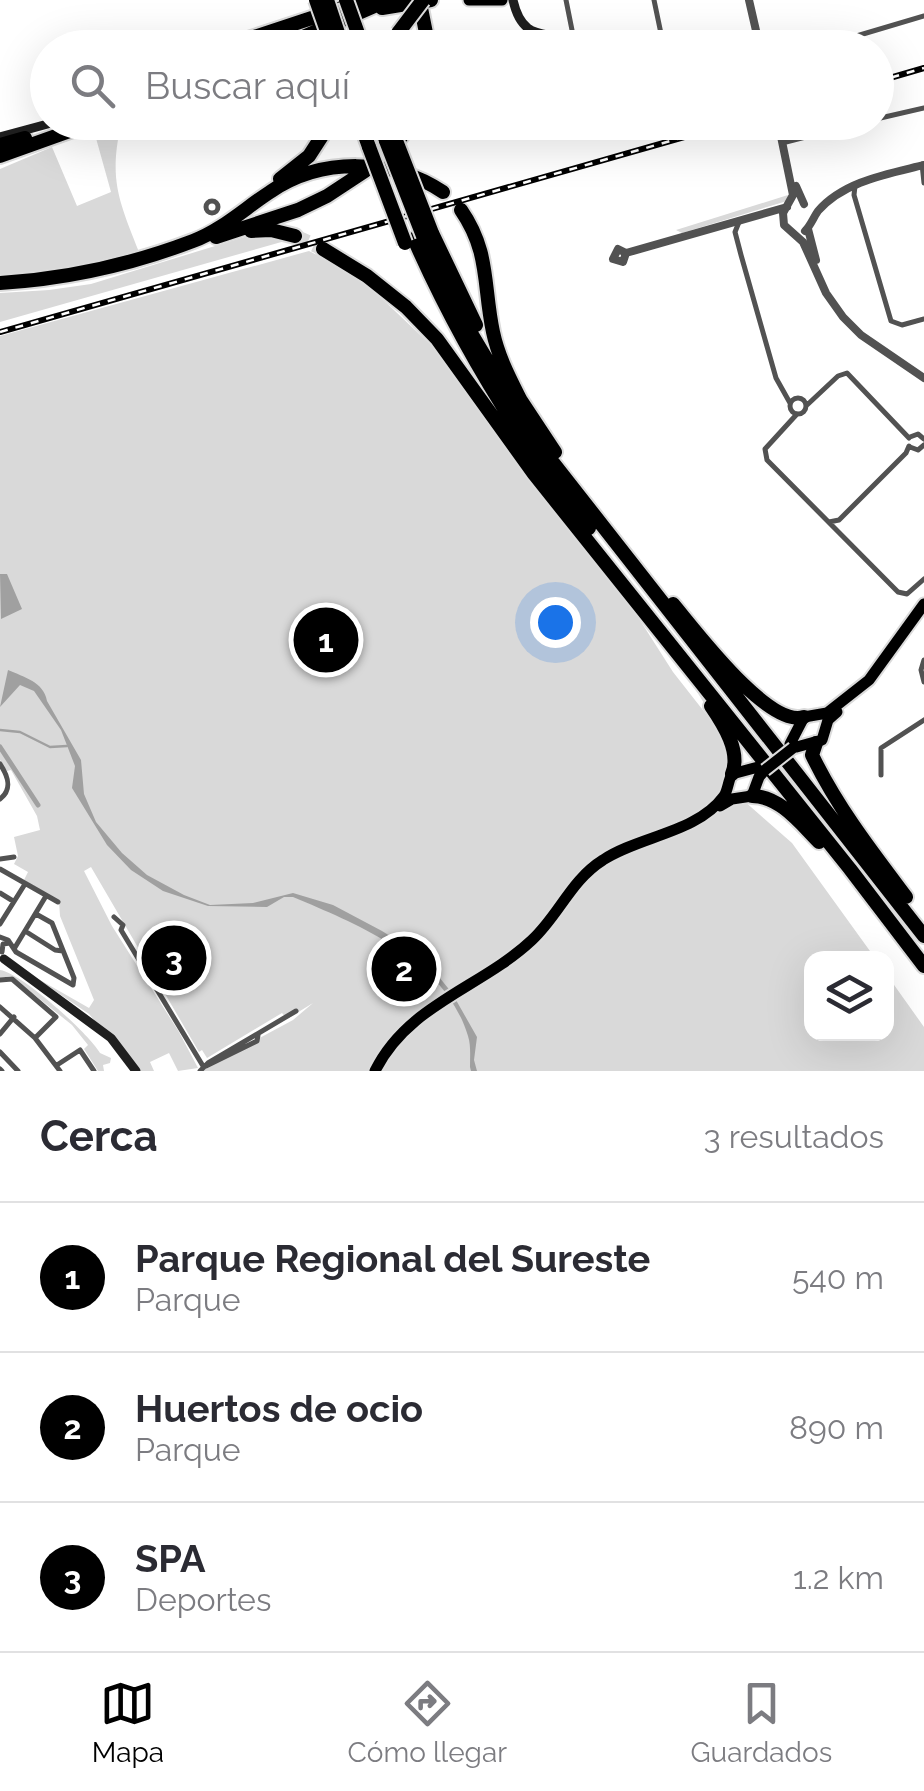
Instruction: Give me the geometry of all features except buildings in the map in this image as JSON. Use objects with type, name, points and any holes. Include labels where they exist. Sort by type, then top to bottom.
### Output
[{"type":"highway","points":[[316,0],[327,30]]},
{"type":"highway","points":[[326,0],[345,30]]},
{"type":"highway","points":[[336,0],[348,30]]},
{"type":"highway","points":[[346,0],[351,30]]},
{"type":"highway","points":[[287,30],[367,0]]},
{"type":"highway","points":[[319,30],[388,0]]},
{"type":"highway","points":[[348,17],[392,5],[423,2]]},
{"type":"highway","points":[[402,30],[423,2]]},
{"type":"highway","points":[[423,2],[427,30]]},
{"type":"highway","points":[[0,145],[30,137]]},
{"type":"highway","points":[[0,156],[38,140]]},
{"type":"highway","points":[[234,225],[256,196],[309,156],[319,140]]},
{"type":"highway","points":[[6,285],[110,268],[234,225],[298,210],[366,171],[385,140]]},
{"type":"highway","points":[[387,140],[445,326],[514,444]]},
{"type":"highway","points":[[208,241],[234,225],[280,185],[334,168],[363,166],[398,172],[442,192]]},
{"type":"highway","points":[[461,210],[485,261],[493,333],[520,399]]},
{"type":"highway","points":[[6,285],[59,285],[98,277],[250,230],[295,236]]},
{"type":"highway","points":[[418,237],[471,335],[558,472],[924,936]]},
{"type":"highway","points":[[418,237],[576,482],[923,922]]},
{"type":"highway","points":[[418,237],[478,368],[550,478],[924,952]]},
{"type":"highway","points":[[323,249],[367,276],[406,307],[437,339],[514,444],[924,966]]},
{"type":"highway","points":[[657,586],[751,691],[788,717],[811,722]]},
{"type":"highway","points":[[642,608],[724,727],[735,758],[730,781]]},
{"type":"highway","points":[[801,745],[923,922]]},
{"type":"highway","points":[[749,793],[764,797],[796,818],[907,942]]},
{"type":"main road","points":[[277,30],[336,0]]},
{"type":"main road","points":[[470,0],[502,0]]},
{"type":"main road","points":[[513,0],[520,19],[532,30]]},
{"type":"main road","points":[[0,137],[30,129]]},
{"type":"main road","points":[[801,745],[811,722],[869,680],[924,604]]},
{"type":"main road","points":[[811,722],[828,720],[885,670],[924,612]]},
{"type":"main road","points":[[378,1071],[399,1033],[531,941],[594,866],[625,848],[689,822],[721,799],[730,781],[742,770],[764,768],[801,745],[825,736],[811,722]]},
{"type":"main road","points":[[463,990],[535,945],[581,886],[606,864],[683,832],[724,802],[749,793],[764,768]]},
{"type":"main road","points":[[749,771],[749,793]]},
{"type":"main road","points":[[730,781],[749,793]]},
{"type":"main road","points":[[1,957],[10,969],[99,1032],[134,1071]]},
{"type":"street","points":[[566,0],[572,30]]},
{"type":"street","points":[[654,0],[660,30]]},
{"type":"street","points":[[749,0],[756,30]]},
{"type":"street","points":[[877,30],[924,16]]},
{"type":"street","points":[[894,116],[924,108]]},
{"type":"street","points":[[782,140],[793,194],[783,221]]},
{"type":"street","points":[[783,143],[795,140]]},
{"type":"street","points":[[783,143],[798,193],[806,206],[823,276],[846,314],[924,375]]},
{"type":"street","points":[[796,233],[810,225],[823,207],[870,178],[921,166],[924,183]]},
{"type":"street","points":[[626,253],[788,206],[821,204],[850,190]]},
{"type":"street","points":[[850,190],[891,321],[898,326],[924,319]]},
{"type":"street","points":[[766,212],[777,214],[803,242],[826,293],[843,318],[861,335],[924,375]]},
{"type":"street","points":[[741,219],[736,237],[776,378],[792,400],[791,410],[797,414]]},
{"type":"street","points":[[722,225],[736,237]]},
{"type":"street","points":[[829,522],[839,520],[906,454],[909,446],[909,438],[847,373],[838,376],[806,405],[804,412],[797,414],[767,446],[765,456],[829,522],[898,592],[908,594],[924,578]]},
{"type":"street","points":[[792,400],[802,398],[806,405]]},
{"type":"street","points":[[909,438],[923,438],[918,450],[909,446]]},
{"type":"street","points":[[837,530],[839,520]]},
{"type":"street","points":[[924,660],[924,682]]},
{"type":"street","points":[[881,775],[881,748],[924,720]]},
{"type":"street","points":[[0,764],[8,786],[0,799]]},
{"type":"street","points":[[0,858],[14,858]]},
{"type":"street","points":[[0,868],[58,902]]},
{"type":"street","points":[[1,920],[26,884]]},
{"type":"street","points":[[0,893],[14,901]]},
{"type":"street","points":[[1,957],[6,941],[25,932],[46,896]]},
{"type":"street","points":[[6,941],[74,985],[52,923],[36,914]]},
{"type":"street","points":[[118,923],[201,1069],[296,1012]]},
{"type":"street","points":[[25,932],[55,950],[64,951]]},
{"type":"street","points":[[0,980],[9,977],[40,1000],[56,1019],[35,1038]]},
{"type":"street","points":[[0,1006],[35,1038],[58,1068],[82,1051],[94,1071]]},
{"type":"street","points":[[0,1034],[14,1018]]},
{"type":"street","points":[[0,1052],[18,1071]]},
{"type":"shaded area","points":[[97,140],[119,140],[118,189],[139,252],[85,266],[0,275],[0,169],[52,147],[77,206],[111,192]]},
{"type":"shaded area","points":[[788,195],[787,201],[682,233],[676,230]]},
{"type":"shaded area","points":[[251,235],[292,239],[0,322],[0,293],[91,284]]},
{"type":"shaded area","points":[[309,251],[358,276],[433,347],[541,495],[623,598],[626,596],[670,652],[704,700],[727,744],[732,764],[726,785],[792,843],[870,951],[804,951],[804,1041],[894,1041],[894,985],[924,1027],[924,1071],[198,1071],[293,1020],[313,1003],[287,1019],[282,1013],[207,1058],[202,1050],[199,1052],[91,867],[84,871],[112,926],[198,1068],[178,1071],[169,1053],[150,1062],[154,1071],[138,1071],[89,1014],[33,976],[89,1008],[94,1000],[60,916],[59,901],[24,880],[28,872],[14,864],[18,856],[14,837],[40,830],[37,816],[11,770],[7,771],[0,760],[0,336]],"holes":[[[636,614],[691,682],[713,723],[673,672]]]},
{"type":"shaded area","points":[[0,574],[7,574],[22,609],[1,619]]},
{"type":"shaded area","points":[[8,670],[42,689],[81,760],[84,794],[96,822],[147,875],[210,905],[253,903],[293,893],[333,905],[382,931],[422,956],[452,993],[477,1037],[477,1071],[471,1071],[469,1040],[457,1009],[441,986],[421,966],[373,934],[293,897],[284,897],[267,907],[208,906],[163,891],[131,870],[107,845],[72,788],[75,766],[61,730],[34,691],[20,685],[0,707]]},
{"type":"shaded area","points":[[0,970],[24,982],[39,993],[70,1020],[100,1053],[111,1058],[110,1063],[103,1065],[104,1071],[98,1071],[84,1049],[88,1045],[72,1025],[11,976],[0,978]]},
{"type":"waterway","points":[[0,730],[20,732],[50,747],[67,746]]},
{"type":"waterway","points":[[0,747],[38,805]]},
{"type":"tunnel","points":[[295,236],[323,249]]},
{"type":"railway","points":[[894,77],[924,68]]},
{"type":"railway","points":[[0,332],[674,140]]},
{"type":"place","name":"Parque Regional del Sureste","points":[[326,640]]},
{"type":"place","name":"SPA","points":[[174,958]]},
{"type":"place","name":"Huertos de ocio","points":[[404,969]]}]
